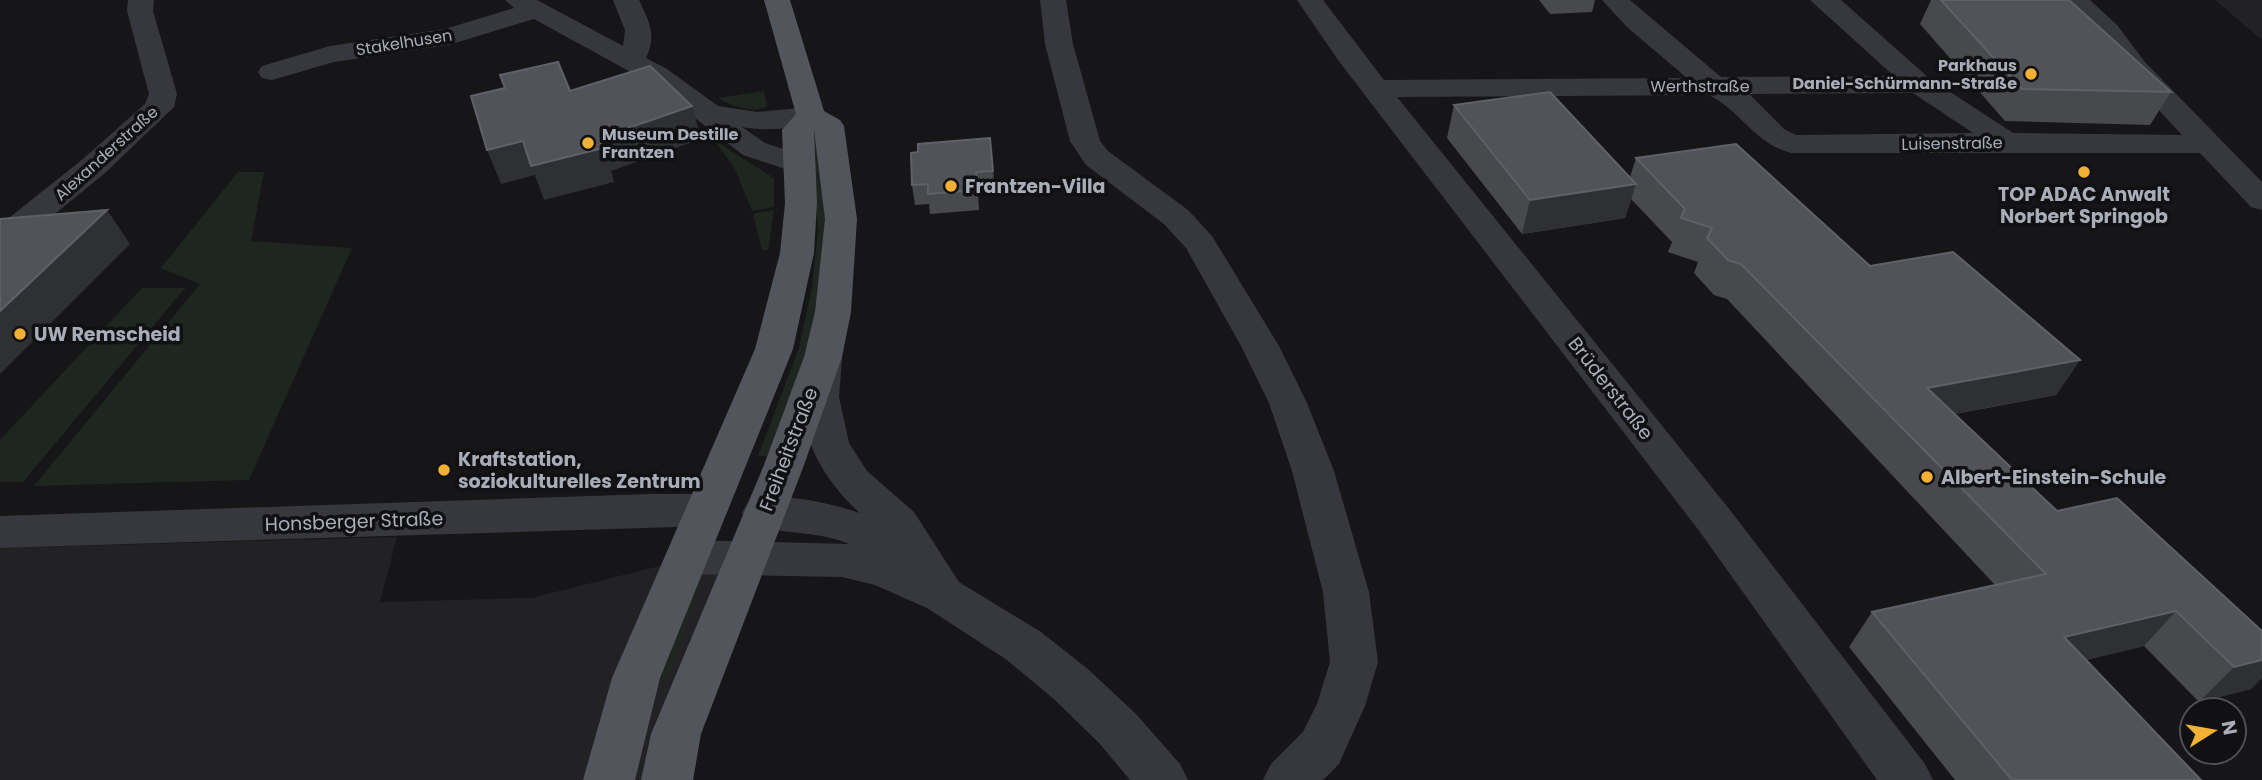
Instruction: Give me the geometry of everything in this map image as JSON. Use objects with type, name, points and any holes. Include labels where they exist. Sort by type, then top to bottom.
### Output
[{"type":"main road","name":"Freiheitstraße","points":[[667,780],[676,734],[807,405],[823,358],[834,312],[841,219],[830,126],[811,116],[777,0]]},
{"type":"main road","points":[[609,780],[636,678],[774,349],[797,253],[801,203],[797,130],[811,116]]},
{"type":"main road","points":[[708,510],[763,513]]},
{"type":"street","name":"Alexanderstraße","points":[[0,242],[94,166],[159,107],[163,94],[140,11],[141,0]]},
{"type":"street","points":[[626,0],[639,30],[641,43],[631,59]]},
{"type":"street","points":[[1053,0],[1059,44],[1085,141],[1097,158],[1177,217],[1200,243],[1288,403],[1317,484],[1346,592],[1354,662],[1341,706],[1321,748],[1289,780]]},
{"type":"street","name":"Brüderstraße","points":[[1310,0],[1715,521],[1907,780]]},
{"type":"street","name":"Luisenstraße","points":[[1615,0],[1636,22],[1714,86],[1734,96],[1773,135],[1791,144],[2210,144]]},
{"type":"street","points":[[1823,0],[1838,9],[1919,84],[2006,142]]},
{"type":"street","points":[[2074,0],[2105,24],[2121,43],[2134,67],[2262,200]]},
{"type":"street","points":[[527,5],[631,59],[708,112],[729,132],[754,149],[800,165]]},
{"type":"street","name":"Stakelhusen","points":[[272,72],[330,54],[448,37],[527,5]]},
{"type":"street","name":"Werthstraße","points":[[1377,89],[1919,84]]},
{"type":"street","points":[[708,112],[757,121],[811,116]]},
{"type":"street","points":[[823,358],[820,397],[829,444],[852,482],[899,523],[943,595]]},
{"type":"street","name":"Honsberger Straße","points":[[0,532],[708,510]]},
{"type":"street","points":[[763,513],[830,518],[867,531],[943,595]]},
{"type":"street","points":[[687,557],[842,560],[883,569],[943,595],[1024,646],[1072,685],[1118,729],[1162,780]]},
{"type":"shaded area","points":[[2215,0],[2262,0],[2262,40]]},
{"type":"shaded area","points":[[764,91],[767,106],[755,109],[736,106],[718,98]]},
{"type":"shaded area","points":[[818,137],[826,230],[821,286],[803,360],[778,432],[769,456],[758,456],[799,348],[812,287],[818,230],[811,138]]},
{"type":"shaded area","points":[[714,140],[774,178],[774,207],[752,211],[735,169]]},
{"type":"shaded area","points":[[238,172],[264,172],[251,241],[352,248],[249,480],[34,486],[200,284],[161,268]]},
{"type":"shaded area","points":[[774,210],[768,250],[762,250],[753,214]]},
{"type":"shaded area","points":[[142,288],[185,288],[23,482],[0,482],[0,440]]},
{"type":"shaded area","points":[[397,537],[380,602],[531,598],[736,547],[686,780],[0,780],[0,548]]},
{"type":"shaded area","points":[[699,580],[670,675],[666,680],[660,680]]},
{"type":"building","points":[[1941,0],[2069,0],[2171,92],[2022,89]]},
{"type":"building","points":[[558,62],[570,91],[650,66],[692,106],[599,138],[603,148],[531,166],[523,141],[487,150],[471,96],[505,88],[500,75]]},
{"type":"building","points":[[1550,92],[1636,184],[1530,200],[1454,105]]},
{"type":"building","points":[[990,138],[993,171],[976,172],[977,190],[928,194],[928,184],[912,185],[911,153],[918,152],[918,144]]},
{"type":"building","points":[[1736,144],[1870,266],[1953,252],[2080,360],[1927,388],[2057,511],[2117,498],[2262,631],[2262,660],[2234,667],[2176,611],[2064,637],[2178,756],[2178,766],[2188,766],[2201,780],[2012,780],[1872,612],[2046,574],[1741,264],[1728,260],[1707,238],[1712,228],[1681,218],[1685,209],[1636,158]]},
{"type":"building","points":[[107,210],[0,311],[0,219]]},
{"type":"place","name":"Parkhaus Daniel-Schürmann-Straße","points":[[2031,74]]},
{"type":"place","name":"Museum Destille Frantzen","points":[[588,143]]},
{"type":"place","name":"TOP ADAC Anwalt Norbert Springob","points":[[2084,172]]},
{"type":"place","name":"Frantzen-Villa","points":[[951,186]]},
{"type":"place","name":"UW Remscheid","points":[[20,334]]},
{"type":"place","name":"Kraftstation, soziokulturelles Zentrum","points":[[444,470]]},
{"type":"place","name":"Albert-Einstein-Schule","points":[[1927,477]]}]
